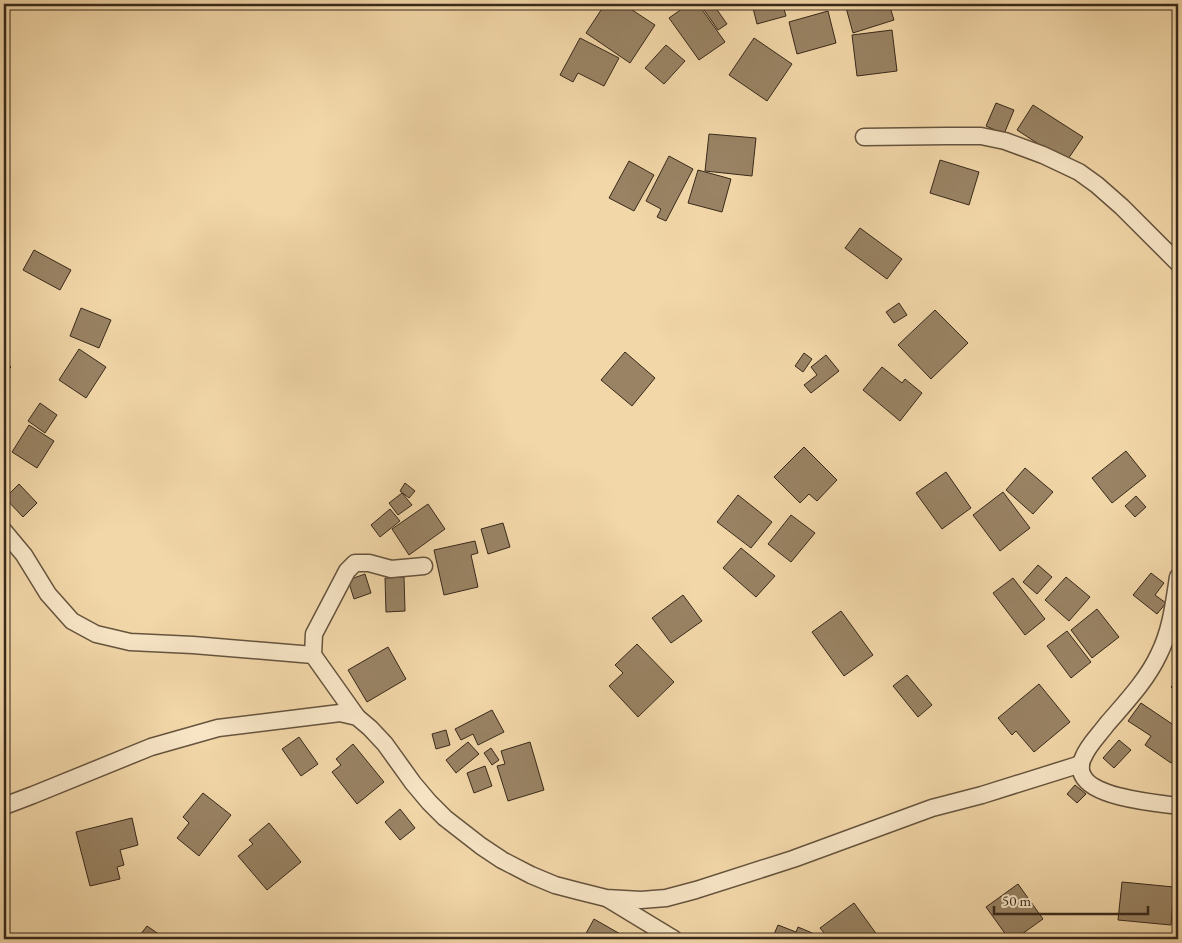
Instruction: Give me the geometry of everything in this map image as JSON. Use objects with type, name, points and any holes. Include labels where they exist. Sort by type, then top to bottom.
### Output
[{"type":"street","points":[[864,137],[981,136],[1005,141],[1042,155],[1079,172],[1097,185],[1178,263]]},
{"type":"street","points":[[4,531],[24,555],[48,594],[72,621],[96,634],[130,642],[313,655]]},
{"type":"street","points":[[424,566],[391,569],[369,563],[355,563],[347,571],[314,634],[313,655],[357,716],[385,744],[428,802],[445,818],[502,860],[531,875],[555,884],[606,898],[641,900],[666,898],[792,859],[932,808],[982,795],[1081,764]]},
{"type":"street","points":[[1178,577],[1169,628],[1159,655],[1140,685],[1090,745],[1081,764],[1083,777],[1087,782],[1102,791],[1124,798],[1178,806]]},
{"type":"street","points":[[4,806],[34,796],[151,747],[218,728],[340,713],[357,716]]},
{"type":"street","points":[[606,898],[674,939]]},
{"type":"building","points":[[605,4],[623,4],[655,25],[630,63],[586,33]]},
{"type":"building","points":[[689,4],[698,4],[725,42],[699,60],[669,18]]},
{"type":"building","points":[[700,4],[713,4],[727,24],[718,30]]},
{"type":"building","points":[[752,4],[802,4],[784,9],[786,16],[757,24]]},
{"type":"building","points":[[845,4],[889,4],[894,20],[853,33]]},
{"type":"building","points":[[828,11],[836,43],[797,54],[789,22]]},
{"type":"building","points":[[892,30],[897,71],[857,76],[852,35]]},
{"type":"building","points":[[580,38],[619,58],[604,86],[578,73],[573,82],[560,75]]},
{"type":"building","points":[[754,38],[792,64],[767,101],[729,75]]},
{"type":"building","points":[[666,45],[685,61],[664,84],[645,68]]},
{"type":"building","points":[[996,103],[1014,110],[1004,134],[986,126]]},
{"type":"building","points":[[1033,105],[1083,137],[1066,162],[1017,130]]},
{"type":"building","points":[[709,134],[756,138],[752,176],[705,171]]},
{"type":"building","points":[[669,156],[693,169],[666,221],[657,217],[661,209],[646,201]]},
{"type":"building","points":[[940,160],[979,172],[969,205],[930,193]]},
{"type":"building","points":[[629,161],[654,175],[634,211],[609,198]]},
{"type":"building","points":[[698,170],[731,179],[722,212],[688,203]]},
{"type":"building","points":[[860,228],[902,259],[887,279],[845,248]]},
{"type":"building","points":[[34,250],[71,270],[60,290],[23,270]]},
{"type":"building","points":[[899,303],[907,315],[894,323],[886,312]]},
{"type":"building","points":[[81,308],[111,320],[99,348],[70,336]]},
{"type":"building","points":[[935,310],[968,343],[931,379],[898,345]]},
{"type":"building","points":[[79,349],[106,367],[86,398],[59,380]]},
{"type":"building","points":[[625,352],[655,378],[632,406],[601,380]]},
{"type":"building","points":[[804,353],[812,359],[803,372],[795,366]]},
{"type":"building","points":[[826,355],[839,371],[811,393],[804,385],[817,375],[811,367]]},
{"type":"building","points":[[4,360],[11,367],[4,375]]},
{"type":"building","points":[[882,367],[902,383],[905,379],[922,393],[900,421],[863,390]]},
{"type":"building","points":[[40,403],[57,415],[45,433],[28,421]]},
{"type":"building","points":[[29,425],[54,441],[37,468],[12,452]]},
{"type":"building","points":[[804,447],[837,480],[817,501],[809,494],[800,503],[774,477]]},
{"type":"building","points":[[1126,451],[1146,476],[1112,503],[1092,478]]},
{"type":"building","points":[[1025,468],[1053,492],[1033,514],[1006,490]]},
{"type":"building","points":[[946,472],[971,508],[942,529],[916,493]]},
{"type":"building","points":[[405,483],[415,491],[409,498],[400,491]]},
{"type":"building","points":[[19,484],[37,503],[23,517],[5,498]]},
{"type":"building","points":[[1003,492],[1030,528],[1000,551],[973,515]]},
{"type":"building","points":[[402,493],[412,505],[398,515],[389,503]]},
{"type":"building","points":[[738,495],[772,522],[751,548],[717,522]]},
{"type":"building","points":[[1136,496],[1146,507],[1135,517],[1125,506]]},
{"type":"building","points":[[428,504],[445,529],[409,555],[392,529]]},
{"type":"building","points":[[390,509],[400,521],[380,537],[371,525]]},
{"type":"building","points":[[791,515],[815,533],[791,562],[768,544]]},
{"type":"building","points":[[503,523],[510,547],[488,554],[481,529]]},
{"type":"building","points":[[475,541],[478,553],[471,555],[478,587],[444,595],[434,550]]},
{"type":"building","points":[[741,548],[775,576],[756,597],[723,568]]},
{"type":"building","points":[[1038,565],[1052,577],[1037,594],[1023,582]]},
{"type":"building","points":[[1151,573],[1164,583],[1155,595],[1166,603],[1157,614],[1133,595]]},
{"type":"building","points":[[365,574],[371,593],[354,599],[348,580]]},
{"type":"building","points":[[404,577],[405,611],[386,612],[385,578]]},
{"type":"building","points":[[1066,577],[1090,597],[1069,621],[1045,600]]},
{"type":"building","points":[[1013,578],[1045,619],[1025,635],[993,593]]},
{"type":"building","points":[[683,595],[702,621],[671,643],[652,618]]},
{"type":"building","points":[[1097,609],[1119,637],[1092,658],[1071,630]]},
{"type":"building","points":[[841,611],[873,655],[844,676],[812,632]]},
{"type":"building","points":[[1067,631],[1091,662],[1071,678],[1047,646]]},
{"type":"building","points":[[637,644],[674,682],[638,717],[609,686],[623,673],[615,665]]},
{"type":"building","points":[[388,647],[406,679],[367,702],[348,670]]},
{"type":"building","points":[[907,675],[932,705],[918,717],[893,686]]},
{"type":"building","points":[[1178,679],[1178,693],[1171,687]]},
{"type":"building","points":[[1039,684],[1070,722],[1034,752],[1016,731],[1012,735],[998,718]]},
{"type":"building","points":[[1141,703],[1178,728],[1178,739],[1175,744],[1178,746],[1178,753],[1171,763],[1145,745],[1151,736],[1128,721]]},
{"type":"building","points":[[492,710],[504,732],[478,745],[473,734],[461,740],[455,729]]},
{"type":"building","points":[[446,730],[450,745],[436,749],[432,734]]},
{"type":"building","points":[[299,737],[318,764],[301,776],[282,749]]},
{"type":"building","points":[[1119,740],[1131,750],[1114,768],[1103,758]]},
{"type":"building","points":[[468,742],[479,754],[456,773],[446,760]]},
{"type":"building","points":[[530,742],[544,790],[508,801],[497,766],[505,764],[501,751]]},
{"type":"building","points":[[353,744],[384,782],[357,804],[332,772],[341,765],[336,759]]},
{"type":"building","points":[[491,748],[499,760],[492,765],[484,753]]},
{"type":"building","points":[[485,766],[492,786],[474,793],[467,773]]},
{"type":"building","points":[[1075,785],[1086,794],[1077,803],[1067,794]]},
{"type":"building","points":[[203,793],[231,815],[199,856],[177,838],[189,823],[183,817]]},
{"type":"building","points":[[400,809],[415,828],[400,840],[385,822]]},
{"type":"building","points":[[132,818],[138,845],[120,850],[124,865],[117,867],[120,879],[90,886],[76,832]]},
{"type":"building","points":[[269,823],[301,862],[267,890],[238,856],[253,844],[249,840]]},
{"type":"building","points":[[1122,882],[1174,887],[1171,925],[1118,920]]},
{"type":"building","points":[[1018,884],[1043,919],[1015,939],[1009,939],[986,907]]},
{"type":"building","points":[[854,903],[880,939],[829,939],[820,928]]},
{"type":"building","points":[[594,919],[622,935],[620,939],[587,939],[584,937]]},
{"type":"building","points":[[778,925],[796,932],[798,927],[824,938],[772,939]]},
{"type":"building","points":[[147,926],[166,939],[137,939]]}]
